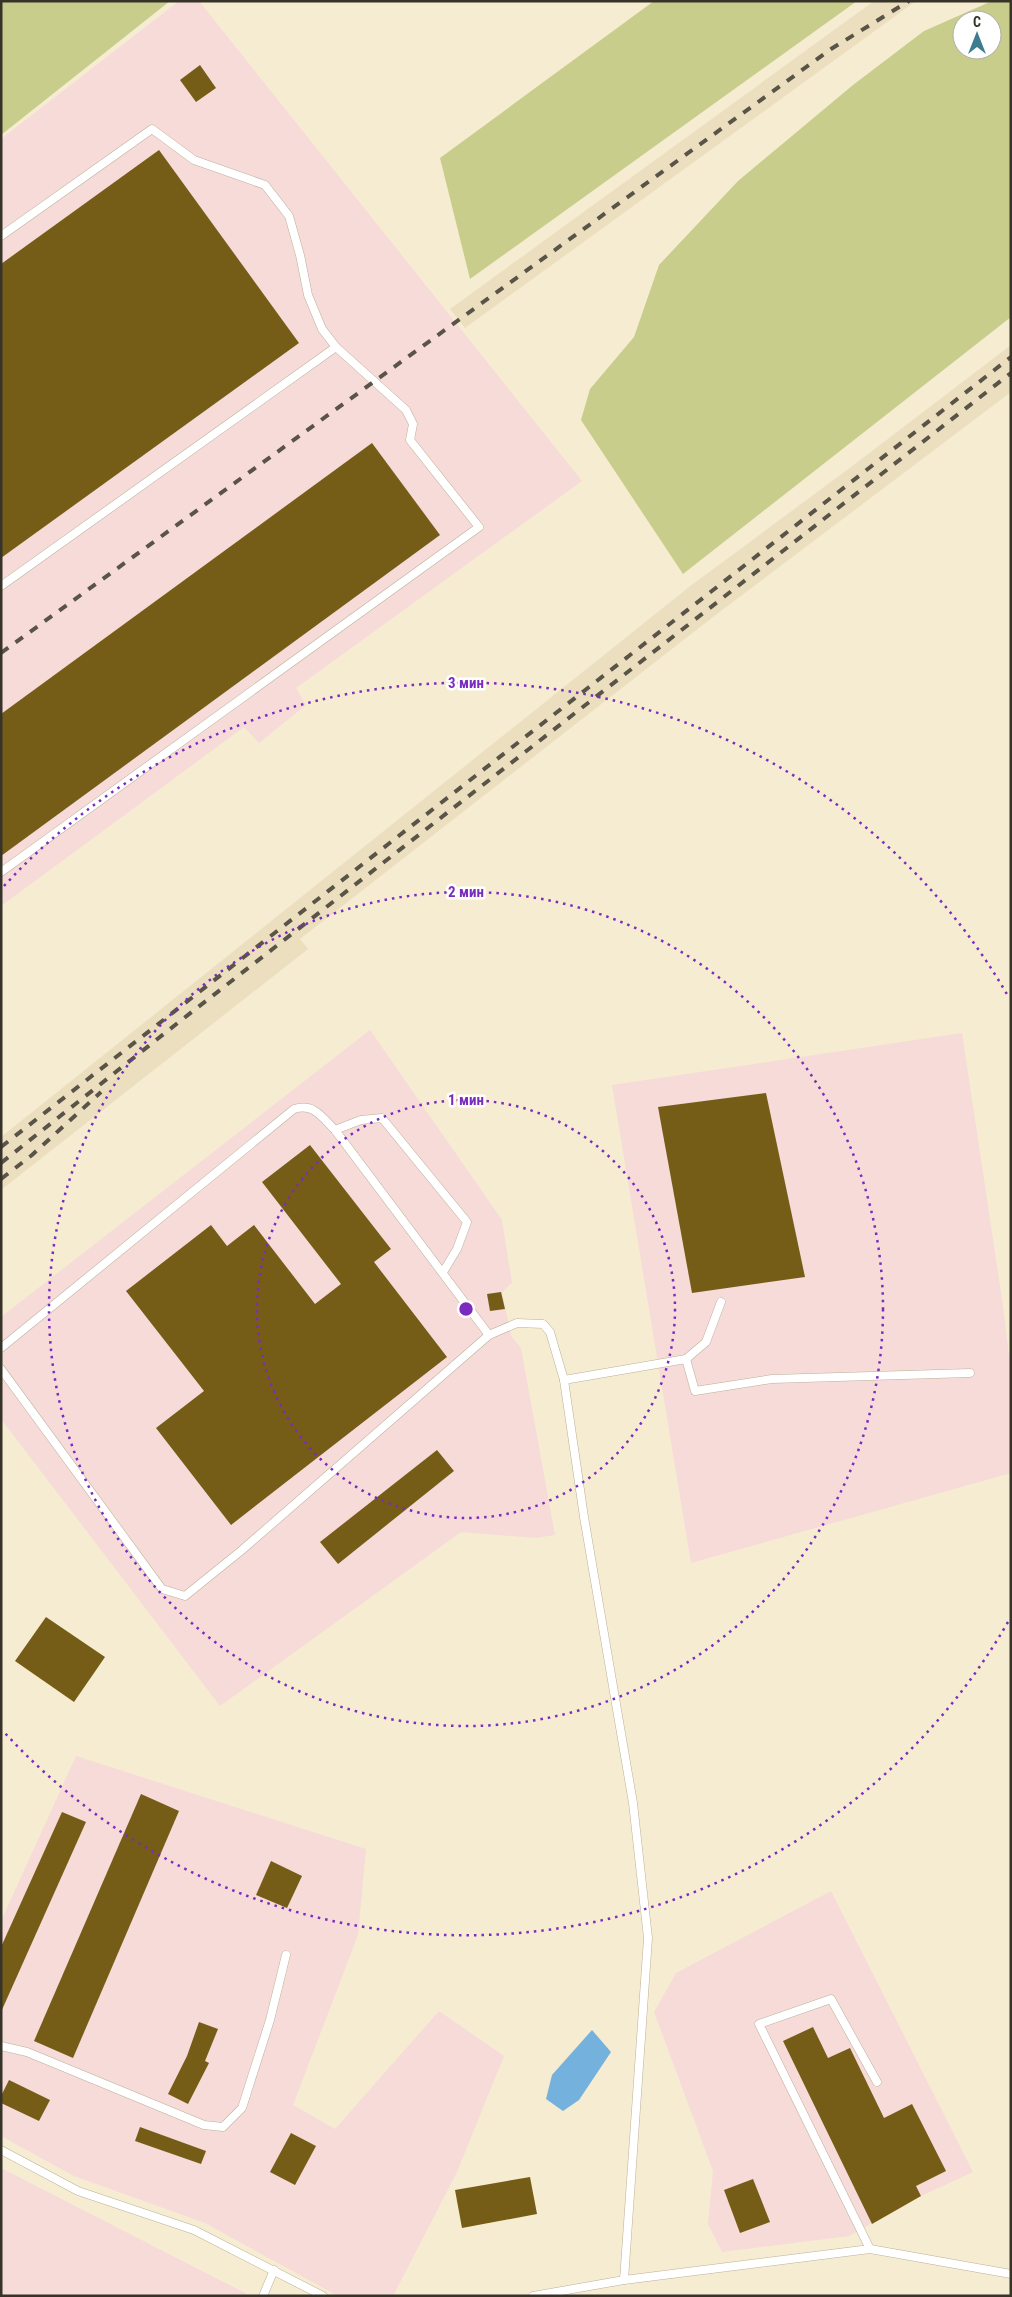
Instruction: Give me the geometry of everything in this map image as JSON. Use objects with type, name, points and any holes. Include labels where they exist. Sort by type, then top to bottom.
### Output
[{"type":"lane","points":[[1,236],[152,129],[194,160],[265,185],[289,216],[300,255],[308,295],[322,329],[336,347],[406,410],[413,424],[410,440],[479,527],[1,872]]},
{"type":"lane","points":[[1,586],[336,347]]},
{"type":"lane","points":[[1,1348],[294,1109],[303,1106],[314,1108],[335,1130],[489,1334]]},
{"type":"lane","points":[[335,1130],[361,1120],[382,1118],[467,1222],[457,1249],[443,1272]]},
{"type":"lane","points":[[564,1380],[686,1359],[706,1342],[720,1302]]},
{"type":"lane","points":[[1,1369],[162,1589],[185,1596],[242,1550],[489,1334],[517,1323],[543,1324],[550,1332],[564,1380],[584,1517],[633,1803],[648,1938],[624,2280]]},
{"type":"lane","points":[[686,1359],[695,1391],[772,1379],[970,1373]]},
{"type":"lane","points":[[1,2046],[27,2052],[204,2124],[223,2127],[242,2108],[270,2020],[286,1955]]},
{"type":"lane","points":[[870,2249],[760,2024],[831,1999],[877,2082]]},
{"type":"lane","points":[[1,2150],[78,2191],[194,2230],[323,2296]]},
{"type":"lane","points":[[533,2296],[624,2280],[870,2249],[1011,2274]]},
{"type":"lane","points":[[263,2296],[274,2270]]},
{"type":"shaded area","points":[[179,1],[199,1],[582,481],[296,688],[306,705],[259,743],[244,727],[1,906],[1,139]]},
{"type":"shaded area","points":[[874,1],[916,1],[465,328],[450,309]]},
{"type":"shaded area","points":[[1011,345],[1011,392],[713,617],[300,939],[308,949],[1,1190],[1,1137],[689,587]]},
{"type":"shaded area","points":[[370,1030],[502,1220],[512,1283],[502,1292],[511,1336],[521,1348],[555,1535],[535,1538],[461,1532],[220,1706],[1,1419],[1,1317]]},
{"type":"shaded area","points":[[962,1033],[1003,1306],[1011,1373],[1011,1473],[691,1563],[612,1085]]},
{"type":"shaded area","points":[[76,1756],[366,1849],[358,1935],[293,2105],[335,2129],[439,2011],[504,2056],[457,2172],[393,2296],[338,2296],[205,2223],[74,2176],[1,2136],[1,1921]]},
{"type":"shaded area","points":[[831,1891],[973,2172],[921,2196],[849,2236],[722,2252],[708,2224],[713,2171],[654,2012],[676,1973]]},
{"type":"shaded area","points":[[1,2168],[243,2292],[250,2296],[1,2296]]},
{"type":"green space","points":[[1,1],[170,1],[1,135]]},
{"type":"green space","points":[[654,1],[857,1],[470,279],[440,158]]},
{"type":"green space","points":[[992,1],[1011,1],[1011,317],[683,574],[581,420],[590,389],[634,337],[659,265],[738,181],[853,85],[924,31],[952,19],[952,60],[1002,60],[1002,10],[972,10]]},
{"type":"water","points":[[592,2030],[611,2052],[579,2100],[563,2111],[546,2099],[552,2075]]},
{"type":"building","points":[[200,65],[216,88],[196,102],[180,80]]},
{"type":"building","points":[[159,150],[299,343],[1,558],[1,264]]},
{"type":"building","points":[[372,443],[440,535],[1,856],[1,714]]},
{"type":"building","points":[[766,1093],[805,1277],[692,1293],[658,1107]]},
{"type":"building","points":[[310,1145],[391,1249],[374,1262],[447,1357],[231,1525],[156,1428],[204,1391],[126,1291],[211,1225],[227,1246],[254,1225],[315,1304],[341,1284],[262,1182]]},
{"type":"building","points":[[501,1292],[505,1309],[490,1311],[487,1294]]},
{"type":"building","points":[[437,1450],[454,1471],[338,1564],[320,1542]]},
{"type":"building","points":[[46,1617],[105,1657],[74,1702],[15,1661]]},
{"type":"building","points":[[141,1794],[179,1811],[73,2058],[34,2041]]},
{"type":"building","points":[[62,1812],[86,1822],[1,2012],[1,1947]]},
{"type":"building","points":[[271,1861],[302,1876],[287,1908],[256,1895]]},
{"type":"building","points":[[199,2022],[218,2029],[205,2061],[209,2063],[188,2104],[168,2094],[187,2056]]},
{"type":"building","points":[[813,2027],[828,2058],[850,2048],[884,2118],[912,2104],[946,2171],[916,2186],[921,2196],[872,2224],[783,2041]]},
{"type":"building","points":[[9,2080],[50,2100],[39,2121],[1,2103],[1,2096]]},
{"type":"building","points":[[140,2127],[206,2151],[201,2164],[135,2141]]},
{"type":"building","points":[[291,2133],[316,2146],[295,2185],[270,2172]]},
{"type":"building","points":[[530,2177],[537,2214],[462,2228],[455,2190]]},
{"type":"building","points":[[753,2179],[770,2222],[740,2233],[724,2190]]},
{"type":"railway","points":[[1,653],[831,49],[909,1]]},
{"type":"railway","points":[[1,1147],[1011,357]]},
{"type":"railway","points":[[1,1163],[1011,373]]},
{"type":"railway","points":[[1,1179],[32,1155],[101,1092]]}]
